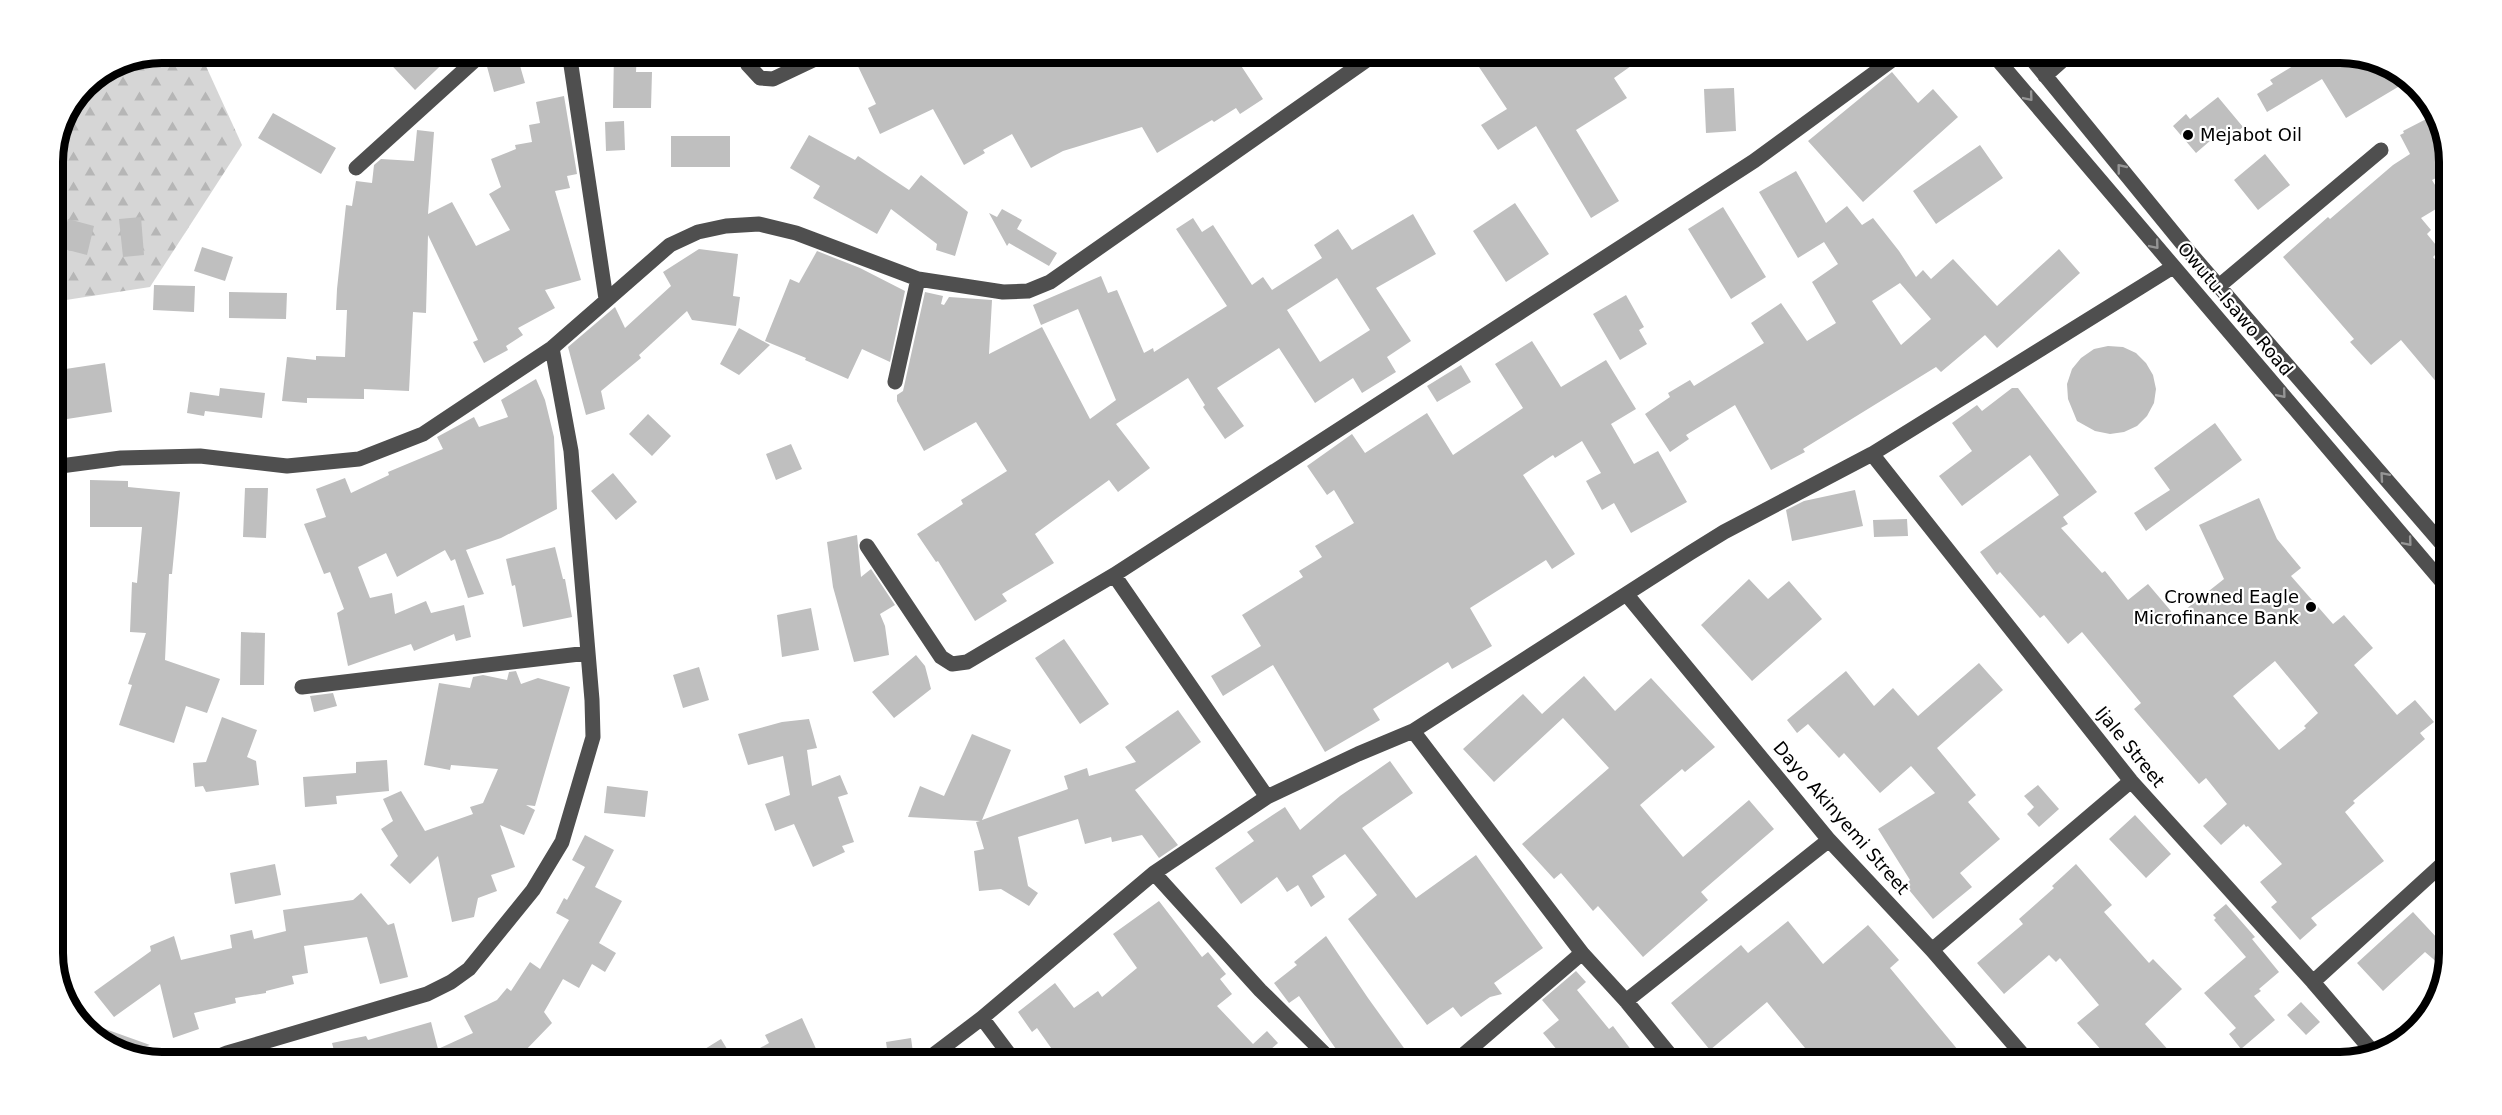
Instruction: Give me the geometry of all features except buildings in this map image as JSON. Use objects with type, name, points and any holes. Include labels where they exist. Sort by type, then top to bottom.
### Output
[{"type":"street","points":[[356,168],[472,63]]},
{"type":"street","points":[[571,63],[606,299]]},
{"type":"street","points":[[747,63],[760,78],[773,79],[807,63]]},
{"type":"street","points":[[63,466],[143,458],[200,456],[287,466],[359,459],[423,434],[552,348],[670,245],[698,232],[759,224],[796,233],[918,279],[1003,292],[1028,291],[1050,282],[1362,63]]},
{"type":"street","points":[[867,546],[941,657],[952,664],[967,662],[1114,575],[1754,161],[1888,63]]},
{"type":"street","name":"Owutu-Isawo Road","points":[[2000,63],[2439,578]]},
{"type":"street","name":"Owutu-Isawo Road","points":[[2034,63],[2219,286],[2439,540]]},
{"type":"street","points":[[2045,76],[2060,63]]},
{"type":"street","points":[[2219,286],[2381,150]]},
{"type":"street","points":[[937,1052],[982,1018],[1154,873],[1267,797],[1413,731],[1724,532],[1872,454],[2173,267]]},
{"type":"street","points":[[895,382],[918,279]]},
{"type":"street","points":[[230,1052],[428,994],[451,982],[469,969],[533,890],[562,842],[593,737],[571,451],[552,348]]},
{"type":"street","name":"Ijale Street","points":[[1872,454],[2131,781],[2369,1048]]},
{"type":"street","points":[[1114,575],[1267,797]]},
{"type":"street","name":"Dayo Akinyemi Street","points":[[1628,595],[1829,840],[1932,950],[2020,1052]]},
{"type":"street","points":[[302,687],[588,653]]},
{"type":"street","points":[[1413,731],[1582,952],[1668,1052]]},
{"type":"street","points":[[1932,950],[2131,781]]},
{"type":"street","points":[[1626,1001],[1829,840]]},
{"type":"street","points":[[2313,982],[2439,868]]},
{"type":"street","points":[[1154,873],[1260,990],[1323,1052]]},
{"type":"street","points":[[1467,1052],[1582,952]]},
{"type":"street","points":[[982,1018],[1007,1052]]},
{"type":"green space","points":[[205,63],[242,145],[150,287],[63,300],[63,155],[66,136],[83,102],[112,76],[130,68],[149,64]]},
{"type":"place","name":"Mejabot Oil","points":[[2188,135]]},
{"type":"place","name":"Crowned Eagle Microfinance Bank","points":[[2311,607]]}]
